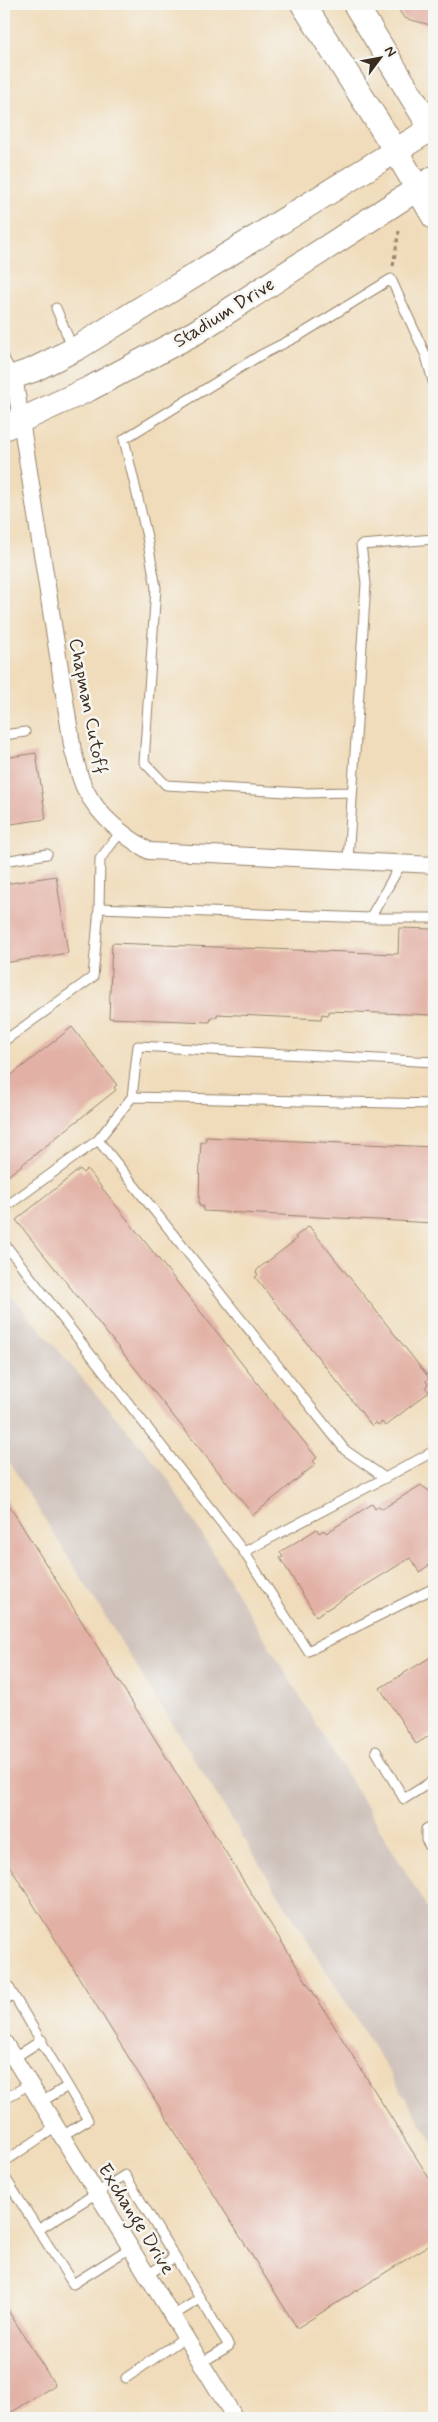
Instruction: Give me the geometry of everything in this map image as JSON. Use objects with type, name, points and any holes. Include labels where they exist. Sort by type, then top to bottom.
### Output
[{"type":"main road","points":[[303,4],[396,151],[426,183],[434,217]]},
{"type":"main road","points":[[7,371],[32,370],[73,350],[433,130],[355,4]]},
{"type":"main road","name":"Stadium Drive","points":[[12,424],[89,389],[196,332],[426,183]]},
{"type":"street","name":"Chapman Cutoff","points":[[7,371],[12,424],[74,751],[84,788],[95,806],[120,833],[149,851],[434,866]]},
{"type":"street","name":"Exchange Drive","points":[[4,2042],[235,2418]]},
{"type":"lane","points":[[351,792],[304,793],[166,784],[144,762],[156,588],[147,537],[124,439],[391,279],[426,356],[434,385]]},
{"type":"lane","points":[[56,308],[73,350]]},
{"type":"lane","points":[[348,861],[366,583],[361,545],[434,539]]},
{"type":"lane","points":[[4,735],[25,732]]},
{"type":"lane","points":[[4,1041],[93,977],[99,908],[100,858],[120,833]]},
{"type":"lane","points":[[4,861],[47,854]]},
{"type":"lane","points":[[370,918],[401,864]]},
{"type":"lane","points":[[99,908],[370,918],[434,918]]},
{"type":"lane","points":[[4,1208],[98,1140],[132,1097],[138,1046],[434,1062]]},
{"type":"lane","points":[[132,1097],[434,1104]]},
{"type":"lane","points":[[98,1140],[345,1450],[385,1478]]},
{"type":"lane","points":[[4,1243],[244,1552],[308,1651],[434,1588]]},
{"type":"lane","points":[[244,1552],[434,1451]]},
{"type":"lane","points":[[376,1751],[404,1799],[434,1780]]},
{"type":"lane","points":[[434,1825],[426,1829],[426,1840],[434,1854]]},
{"type":"lane","points":[[4,1979],[88,2120],[59,2132],[4,2162]]},
{"type":"lane","points":[[4,2001],[14,1994]]},
{"type":"lane","points":[[14,2058],[42,2040]]},
{"type":"lane","points":[[4,2099],[30,2084]]},
{"type":"lane","points":[[41,2102],[68,2086]]},
{"type":"lane","points":[[38,2230],[125,2175],[229,2346],[201,2364]]},
{"type":"lane","points":[[4,2176],[73,2284],[130,2248]]},
{"type":"lane","points":[[147,2275],[175,2257]]},
{"type":"lane","points":[[172,2316],[200,2300]]},
{"type":"lane","points":[[126,2378],[185,2337]]},
{"type":"path","points":[[391,279],[399,232]]},
{"type":"shaded area","points":[[4,1287],[167,1477],[434,1919],[434,2144],[4,1454]]},
{"type":"building","points":[[395,4],[434,4],[434,26],[404,18]]},
{"type":"building","points":[[36,753],[46,819],[4,825],[4,758]]},
{"type":"building","points":[[56,876],[68,953],[4,963],[4,884]]},
{"type":"building","points":[[399,928],[434,929],[433,1015],[329,1011],[328,1015],[322,1014],[321,1019],[217,1014],[217,1017],[211,1017],[210,1022],[109,1018],[112,943],[398,954]]},
{"type":"building","points":[[72,1027],[117,1085],[114,1087],[116,1090],[4,1179],[4,1081]]},
{"type":"building","points":[[206,1137],[434,1147],[434,1223],[203,1211],[203,1206],[199,1206],[200,1156],[201,1142],[205,1142]]},
{"type":"building","points":[[80,1169],[83,1173],[87,1169],[317,1458],[313,1461],[316,1464],[253,1515],[16,1220]]},
{"type":"building","points":[[309,1226],[429,1378],[426,1381],[428,1385],[425,1387],[429,1392],[385,1426],[382,1422],[378,1425],[376,1422],[372,1426],[255,1277],[258,1275],[256,1272],[259,1268],[297,1239],[295,1237]]},
{"type":"building","points":[[421,1485],[429,1491],[434,1488],[434,1562],[419,1572],[410,1558],[316,1616],[280,1558],[283,1557],[280,1552],[317,1529],[319,1533],[324,1530],[326,1533],[372,1504],[375,1509],[379,1506],[382,1509]]},
{"type":"building","points":[[4,1497],[434,2186],[434,2242],[297,2328],[4,1857]]},
{"type":"building","points":[[434,1655],[434,1733],[416,1744],[380,1688]]},
{"type":"building","points":[[4,2304],[55,2385],[4,2417]]}]
